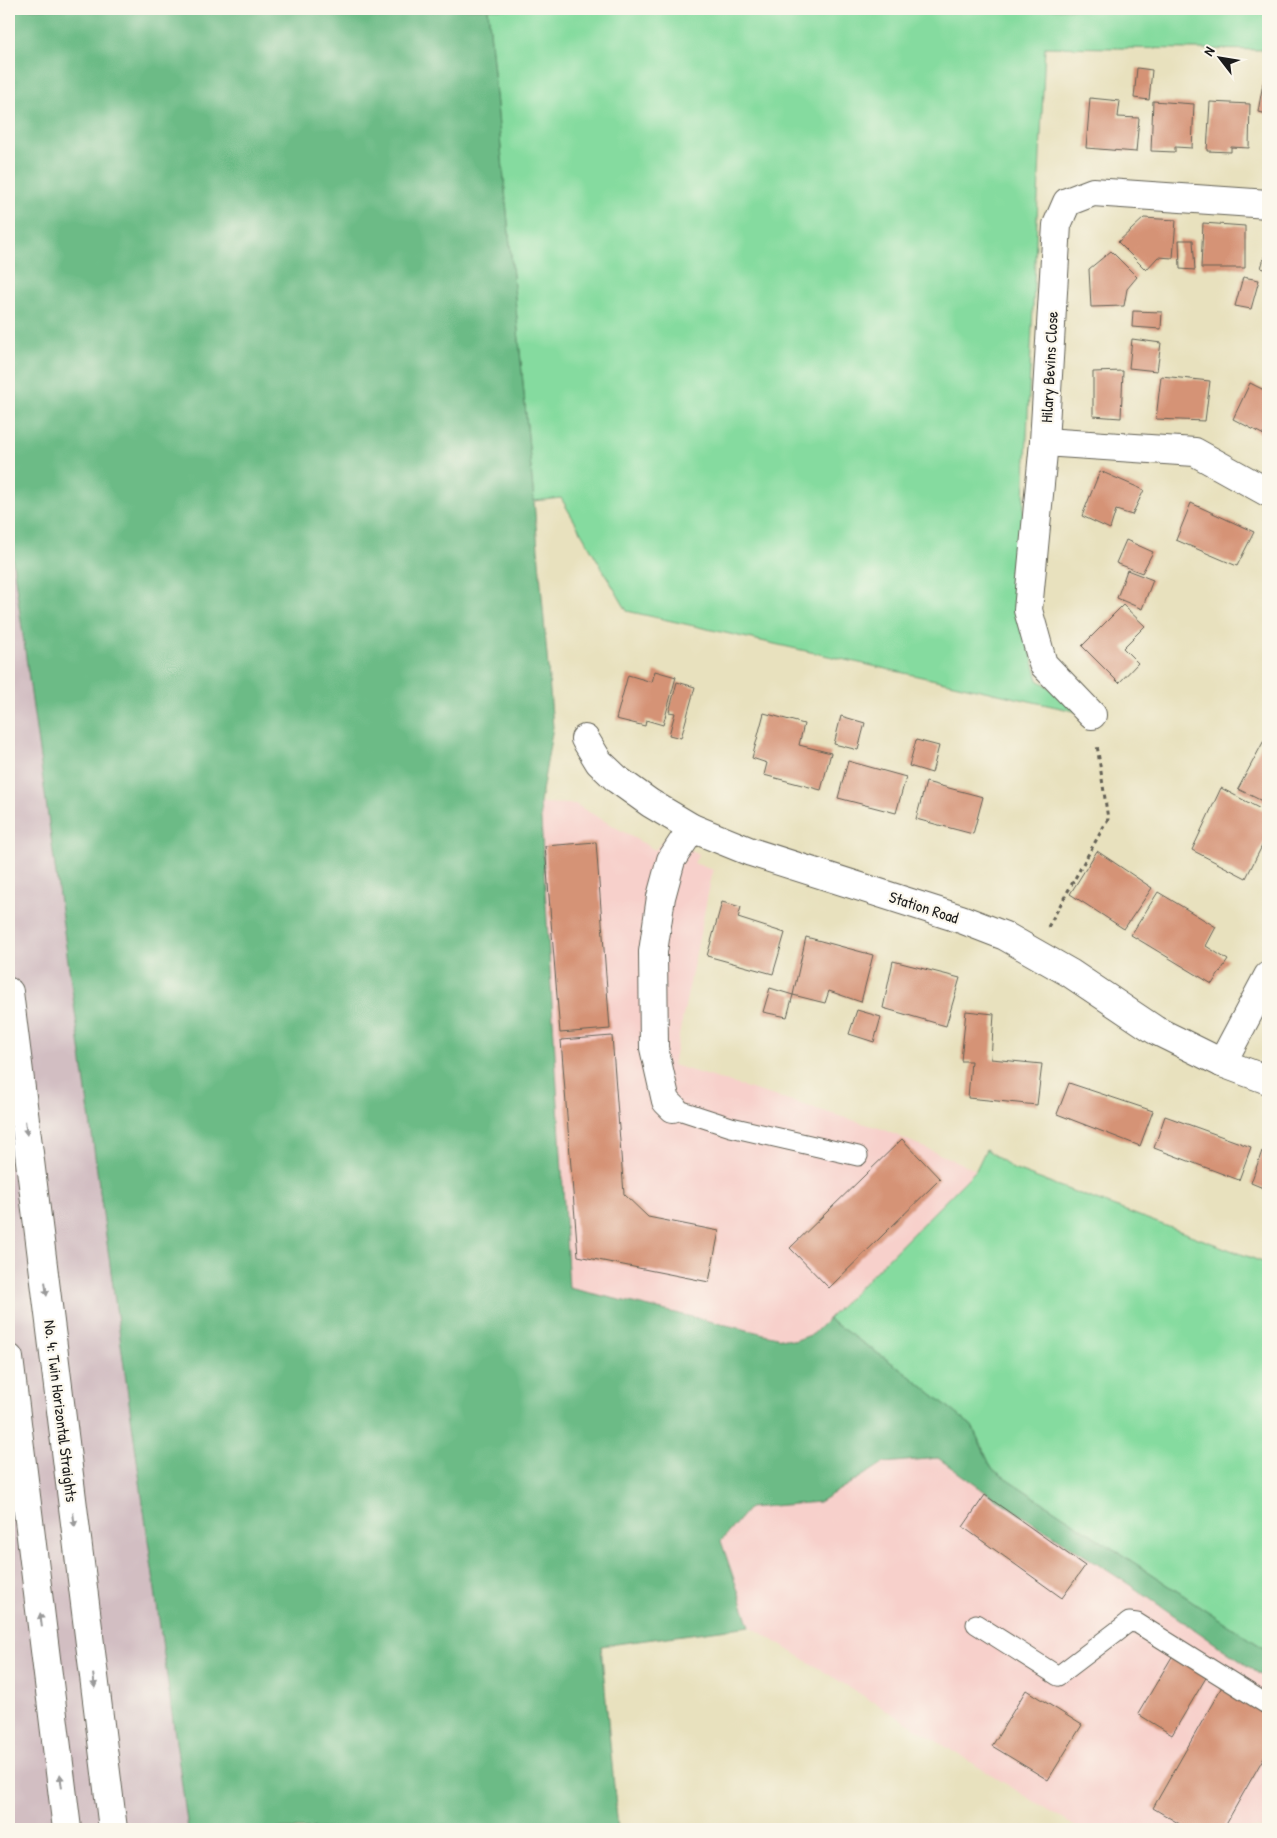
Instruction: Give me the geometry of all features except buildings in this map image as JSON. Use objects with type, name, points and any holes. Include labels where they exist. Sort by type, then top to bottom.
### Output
[{"type":"street","name":"Hilary Bevins Close","points":[[1092,715],[1043,664],[1028,610],[1044,442],[1057,224],[1067,202],[1093,192],[1268,204]]},
{"type":"street","points":[[1044,442],[1195,452],[1267,492]]},
{"type":"street","name":"Station Road","points":[[585,739],[599,762],[618,780],[650,803],[692,828],[751,852],[961,919],[1005,936],[1034,951],[1155,1030],[1222,1063],[1268,1080]]},
{"type":"street","points":[[673,1108],[666,1101],[654,1048],[653,952],[660,898],[671,860],[692,828]]},
{"type":"street","points":[[1222,1063],[1268,976]]},
{"type":"street","name":"No. 4: Twin Horizontal Straights","points":[[9,992],[113,1829]]},
{"type":"street","points":[[9,1358],[68,1829]]},
{"type":"lane","points":[[673,1108],[731,1127],[858,1156]]},
{"type":"lane","points":[[976,1624],[1058,1676],[1129,1622],[1137,1623],[1268,1705]]},
{"type":"path","points":[[1034,951],[1108,818],[1092,715]]},
{"type":"shaded area","points":[[9,534],[188,1829],[9,1829]]},
{"type":"shaded area","points":[[540,803],[575,804],[655,850],[666,836],[699,854],[694,863],[713,870],[673,1065],[882,1129],[976,1170],[813,1334],[794,1341],[569,1289]]},
{"type":"shaded area","points":[[938,1458],[984,1491],[1130,1585],[1268,1680],[1268,1829],[1079,1829],[750,1626],[721,1541],[749,1508],[819,1502],[884,1463]]},
{"type":"green space","points":[[9,9],[488,9],[553,727],[540,803],[569,1288],[794,1341],[813,1334],[828,1319],[902,1370],[972,1426],[992,1469],[1268,1651],[1268,1680],[1130,1585],[984,1491],[938,1458],[884,1463],[819,1502],[749,1508],[721,1541],[750,1626],[601,1646],[618,1829],[188,1829],[9,534]]},
{"type":"green space","points":[[488,9],[1268,9],[1268,50],[1045,47],[1019,608],[1038,680],[1092,715],[627,611],[561,498],[534,501]]},
{"type":"green space","points":[[986,1149],[1013,1169],[1268,1264],[1268,1651],[992,1469],[972,1426],[902,1370],[828,1319],[976,1170]]}]
